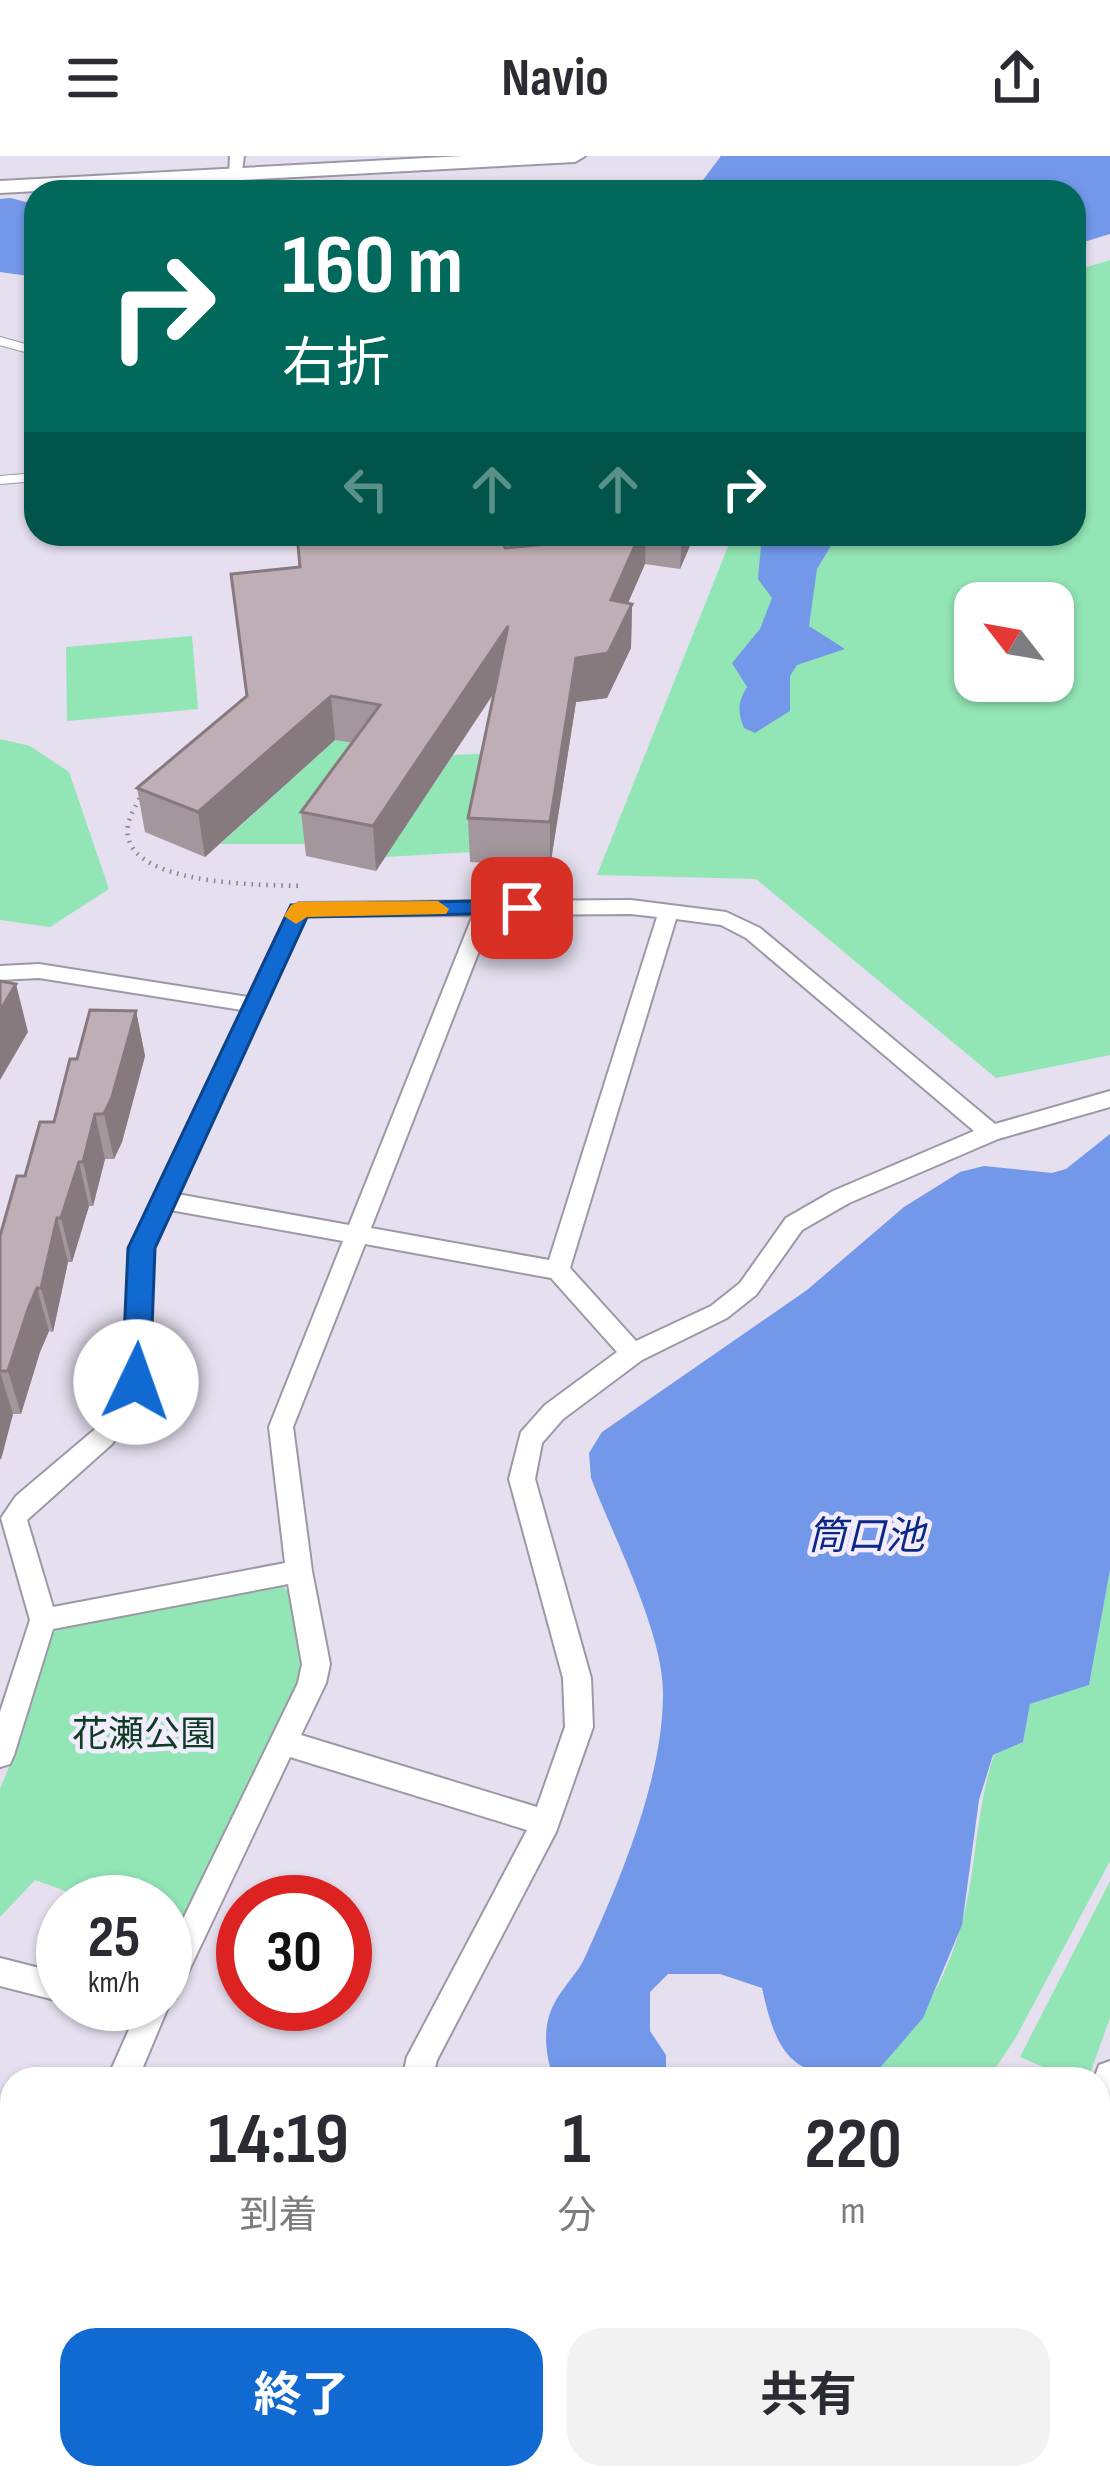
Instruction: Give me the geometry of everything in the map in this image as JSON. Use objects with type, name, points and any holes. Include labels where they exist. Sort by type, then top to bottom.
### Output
[{"type":"street","points":[[86,180],[236,166],[575,156]]},
{"type":"street","points":[[192,1934],[285,1744],[316,1664],[298,1571],[281,1427],[487,898]]},
{"type":"street","points":[[0,1755],[43,1620],[14,1518],[25,1503],[103,1437],[128,1403],[138,1363],[141,1248],[299,910],[487,898],[669,910],[726,919],[753,933],[991,1133]]},
{"type":"street","points":[[558,1270],[669,910]]},
{"type":"street","points":[[0,974],[39,970],[254,1005]]},
{"type":"street","points":[[422,2067],[440,2021],[547,1823],[578,1727],[577,1678],[522,1479],[530,1439],[554,1412],[633,1353],[719,1312],[748,1289],[794,1224],[841,1197],[991,1133],[1110,1099]]},
{"type":"street","points":[[162,1201],[558,1270],[633,1353]]},
{"type":"street","points":[[43,1620],[298,1571]]},
{"type":"street","points":[[285,1744],[547,1823]]},
{"type":"street","points":[[0,1972],[36,1981]]},
{"type":"street","points":[[128,2067],[145,2031]]},
{"type":"path","points":[[155,782],[140,794],[128,833],[139,851],[157,866],[229,885],[323,886]]},
{"type":"path","points":[[487,898],[541,877],[542,866]]},
{"type":"green space","points":[[1110,260],[1110,1055],[996,1078],[756,879],[597,875],[728,546],[1086,546],[1086,267]]},
{"type":"green space","points":[[192,636],[198,709],[67,721],[66,647]]},
{"type":"green space","points":[[0,739],[30,746],[69,772],[109,889],[50,927],[0,920]]},
{"type":"green space","points":[[335,740],[383,750],[314,844],[220,844]]},
{"type":"green space","points":[[492,753],[472,852],[385,857],[453,755]]},
{"type":"green space","points":[[1110,1570],[1110,1861],[996,2067],[880,2067],[926,2007],[954,1949],[994,1755],[1023,1742],[1030,1704],[1089,1685]]},
{"type":"green space","name":"花瀬公園","points":[[281,1585],[289,1592],[303,1665],[192,1905],[192,1875],[36,1875],[0,1917],[0,1789],[23,1733],[48,1638],[60,1627]]},
{"type":"green space","points":[[1110,1881],[1110,2018],[1092,2067],[1043,2067],[1020,2057]]},
{"type":"water","points":[[721,156],[1110,156],[1110,234],[1086,241],[1086,180],[703,180]]},
{"type":"water","points":[[0,199],[24,202],[24,275],[0,272]]},
{"type":"water","points":[[761,546],[831,546],[817,569],[809,626],[845,649],[797,665],[790,676],[790,711],[755,733],[742,722],[740,707],[747,687],[732,663],[760,629],[772,598],[758,579]]},
{"type":"water","name":"筒口池","points":[[1110,1134],[1110,1570],[1089,1685],[1030,1704],[1023,1742],[993,1755],[979,1800],[962,1925],[923,2018],[881,2067],[804,2067],[794,2061],[775,2033],[762,1988],[720,1974],[668,1974],[650,1992],[650,2031],[666,2055],[666,2067],[550,2067],[546,2044],[549,2017],[583,1962],[626,1861],[648,1793],[661,1726],[663,1694],[655,1643],[591,1478],[589,1453],[602,1432],[807,1290],[904,1207],[960,1172],[984,1166],[1052,1173],[1066,1169]]},
{"type":"building","points":[[298,546],[635,546],[611,600],[632,604],[608,653],[576,658],[550,822],[468,818],[508,626],[373,826],[301,812],[380,705],[331,696],[198,812],[137,788],[247,696],[231,574],[300,567]]},
{"type":"building","points":[[0,981],[16,984],[0,1011]]},
{"type":"building","points":[[90,1010],[136,1011],[112,1097],[104,1114],[95,1114],[83,1162],[79,1162],[61,1218],[57,1218],[41,1288],[28,1309],[8,1371],[0,1371],[0,1236],[17,1176],[25,1176],[40,1122],[54,1122],[70,1059],[77,1059]]},
{"type":"slow traffic","points":[[296,916],[299,910],[438,909]]},
{"type":"route","points":[[136,1382],[141,1248],[299,910],[522,908]]}]
